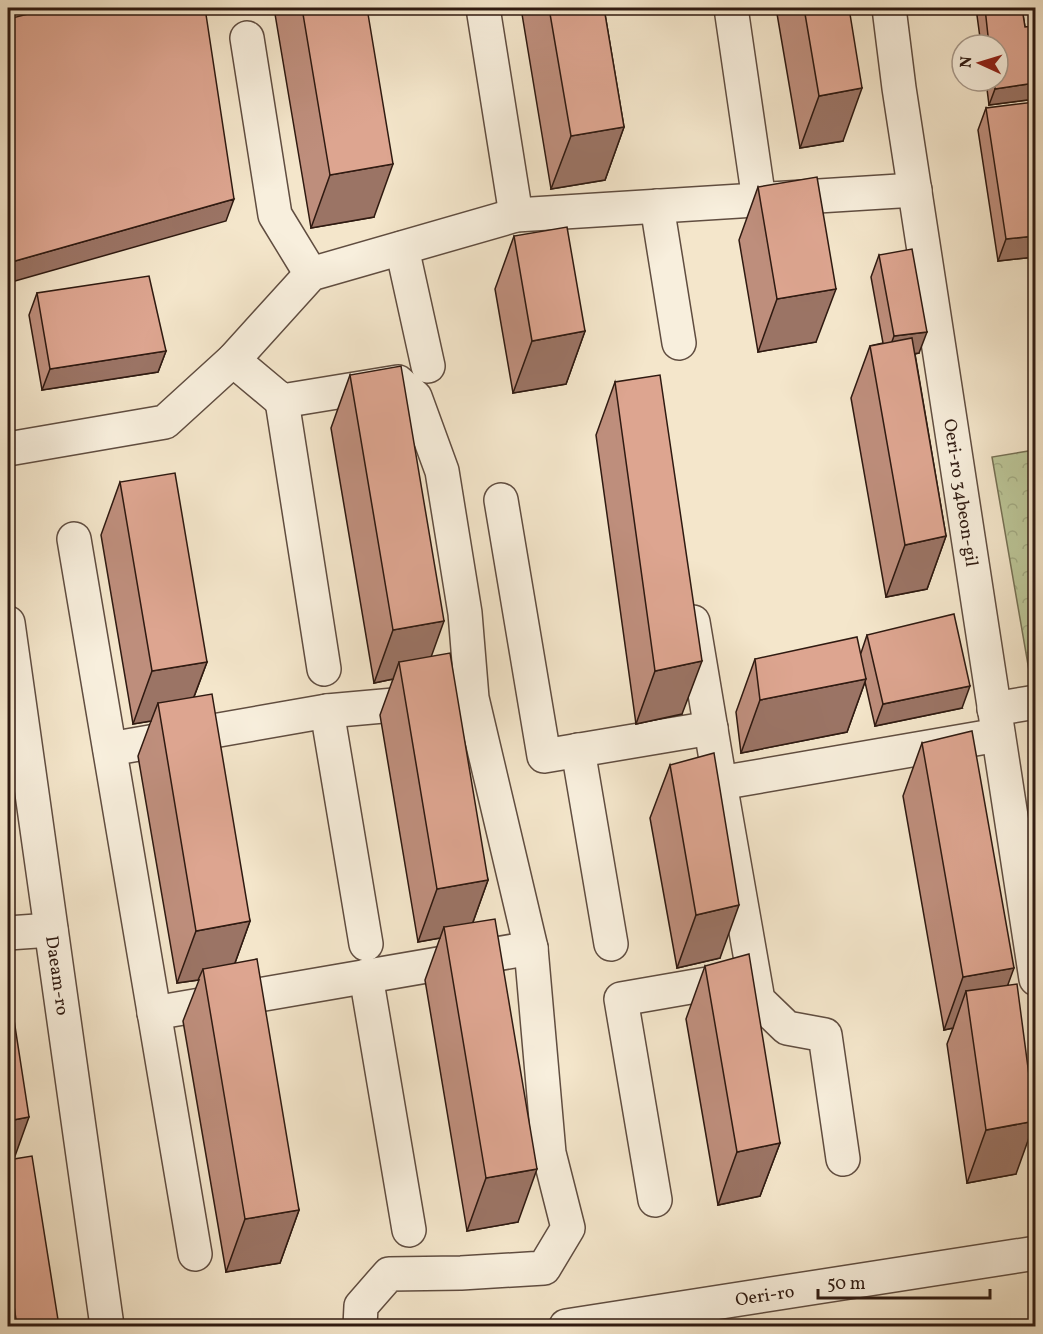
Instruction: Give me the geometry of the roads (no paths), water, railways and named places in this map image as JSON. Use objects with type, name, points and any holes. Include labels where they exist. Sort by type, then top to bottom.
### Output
[{"type":"street","points":[[483,8],[516,215]]},
{"type":"street","points":[[731,8],[759,200]]},
{"type":"street","name":"Oeri-ro 34beon-gil","points":[[889,8],[899,88],[1035,978]]},
{"type":"street","points":[[247,38],[275,215],[311,274]]},
{"type":"street","points":[[8,448],[165,422],[233,360],[311,274],[516,215],[915,190]]},
{"type":"street","points":[[657,206],[679,344]]},
{"type":"street","points":[[402,248],[428,366]]},
{"type":"street","points":[[233,360],[282,401],[324,669]]},
{"type":"street","points":[[282,401],[398,382],[415,397],[442,471],[465,614],[472,698],[531,948],[549,1153],[567,1228],[544,1268],[389,1274],[361,1306],[360,1326]]},
{"type":"street","points":[[501,500],[544,756],[711,728]]},
{"type":"street","points":[[74,539],[195,1254]]},
{"type":"street","points":[[688,598],[758,1000],[787,1028],[825,1035],[843,1159]]},
{"type":"street","name":"Daeam-ro","points":[[8,623],[107,1326]]},
{"type":"street","points":[[110,749],[327,711],[472,698]]},
{"type":"street","points":[[720,783],[996,722],[1035,702]]},
{"type":"street","points":[[327,711],[366,944]]},
{"type":"street","points":[[578,750],[611,944]]},
{"type":"street","points":[[8,933],[51,930]]},
{"type":"street","points":[[154,1013],[531,948]]},
{"type":"street","points":[[366,976],[409,1230]]},
{"type":"street","points":[[655,1200],[621,999],[753,976]]},
{"type":"street","name":"Oeri-ro","points":[[566,1326],[1035,1253]]}]
